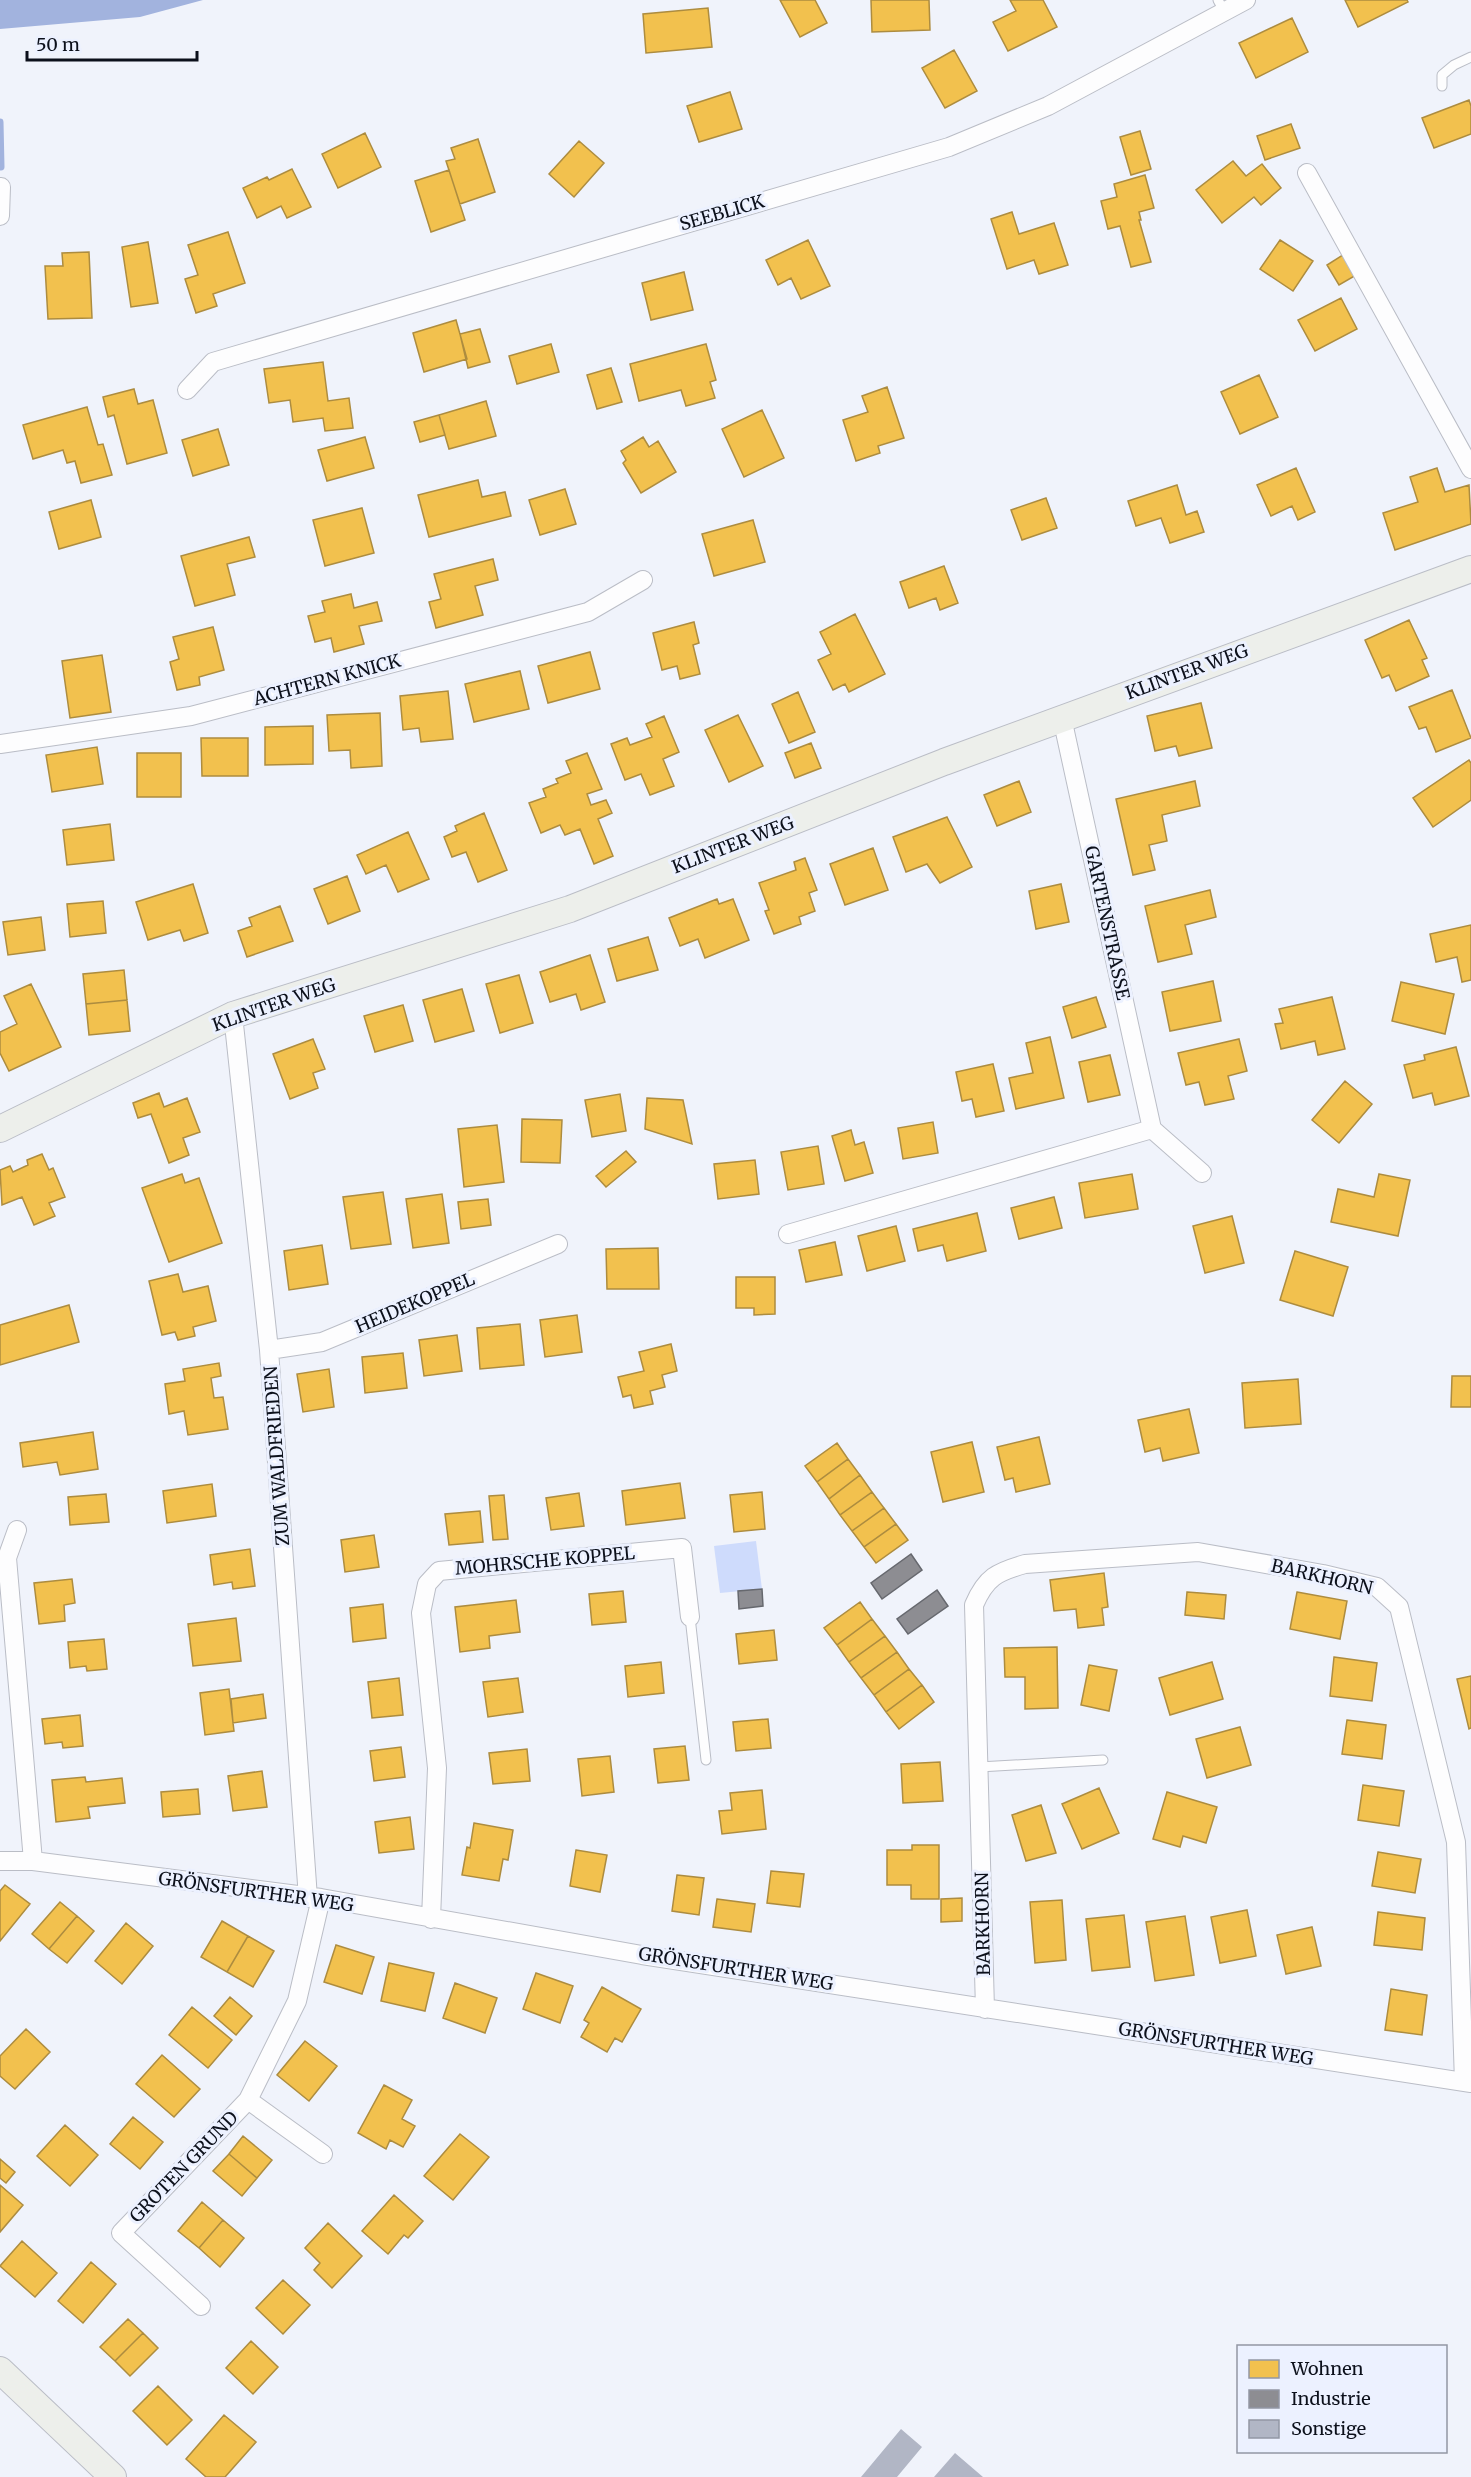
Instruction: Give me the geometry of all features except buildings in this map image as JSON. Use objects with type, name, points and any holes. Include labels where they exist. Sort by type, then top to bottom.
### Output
[{"type":"street","name":"SEEBLICK","points":[[187,390],[213,362],[949,147],[1048,106],[1221,6],[1246,0]]},
{"type":"street","points":[[1307,173],[1471,469]]},
{"type":"street","points":[[0,216],[1,188]]},
{"type":"street","name":"KLINTER WEG","points":[[0,1129],[233,1015],[570,909],[944,762],[1471,569]]},
{"type":"street","name":"ACHTERN KNICK","points":[[0,744],[191,716],[588,612],[643,580]]},
{"type":"street","name":"GARTENSTRASSE","points":[[1062,718],[1152,1129]]},
{"type":"street","name":"ZUM WALDFRIEDEN","points":[[233,1015],[269,1350],[314,1898]]},
{"type":"street","points":[[788,1234],[1152,1129],[1202,1173]]},
{"type":"street","name":"HEIDEKOPPEL","points":[[269,1350],[322,1342],[558,1244]]},
{"type":"street","points":[[17,1530],[7,1558],[33,1861]]},
{"type":"street","name":"MOHRSCHE KOPPEL","points":[[431,1919],[437,1768],[422,1613],[427,1584],[439,1571],[682,1548],[690,1617]]},
{"type":"street","name":"BARKHORN","points":[[985,2009],[974,1605],[981,1588],[999,1571],[1025,1564],[1198,1552],[1323,1574],[1377,1587],[1399,1607],[1463,1840],[1468,2082]]},
{"type":"street","name":"GRÖNSFURTHER WEG","points":[[0,1861],[33,1861],[314,1898],[985,2009],[1468,2082]]},
{"type":"street","name":"GROTEN GRUND","points":[[201,2306],[121,2234],[248,2100],[297,2001],[314,1898]]},
{"type":"street","name":"GROTEN GRUND","points":[[248,2100],[323,2154]]},
{"type":"street","points":[[0,2370],[113,2477]]},
{"type":"lane","points":[[1442,86],[1442,75],[1454,65],[1471,57]]},
{"type":"lane","points":[[690,1617],[706,1760]]},
{"type":"lane","points":[[979,1767],[1103,1760]]},
{"type":"shaded area","points":[[0,0],[203,0],[140,17],[0,29]]},
{"type":"shaded area","points":[[756,1541],[762,1589],[720,1593],[714,1546]]},
{"type":"waterway","points":[[0,122],[1,167]]}]
